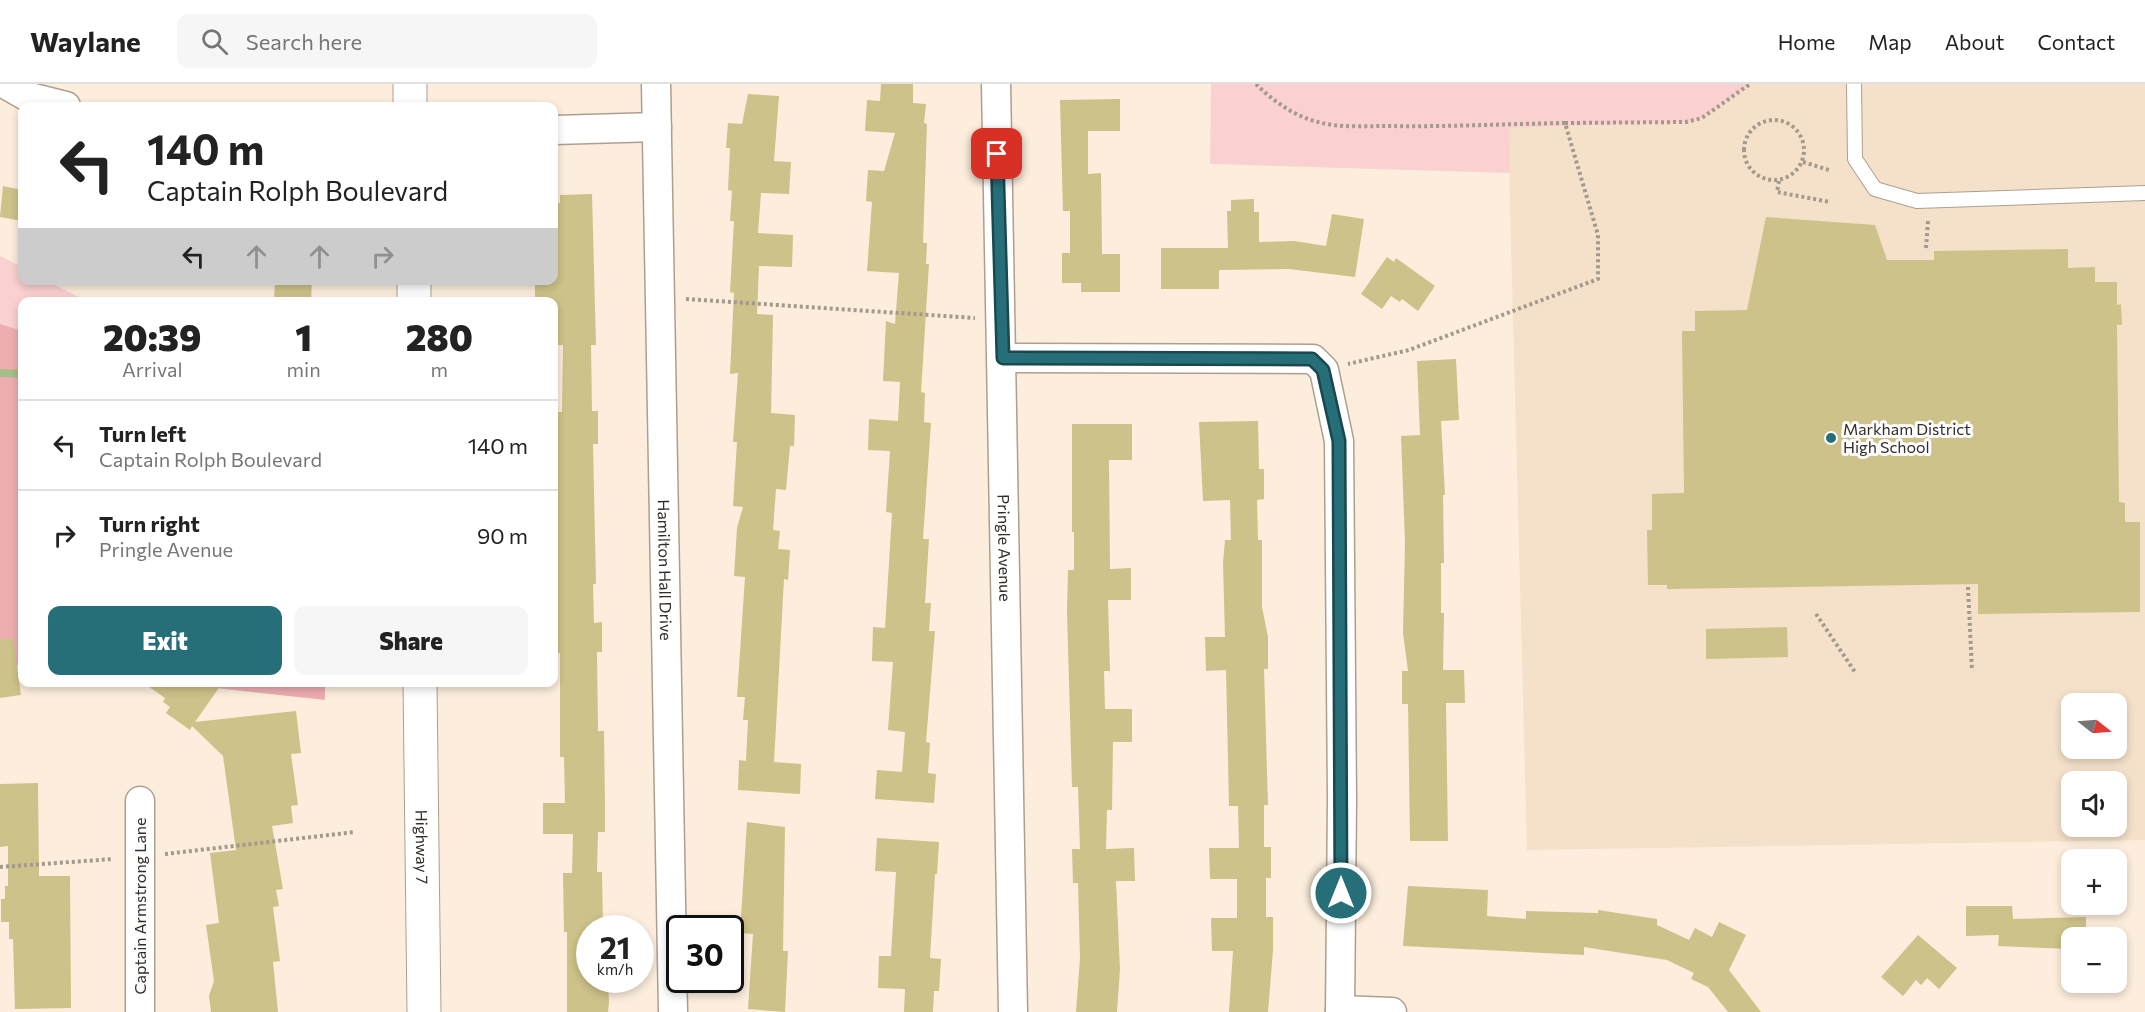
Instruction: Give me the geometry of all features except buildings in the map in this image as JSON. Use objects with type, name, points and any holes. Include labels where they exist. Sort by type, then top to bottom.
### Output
[{"type":"main road","points":[[410,84],[411,102]]},
{"type":"main road","name":"Highway 7","points":[[420,687],[424,1012]]},
{"type":"street","points":[[4,84],[26,96],[50,102]]},
{"type":"street","points":[[558,130],[657,127],[656,84]]},
{"type":"street","name":"Pringle Avenue","points":[[996,84],[1000,319],[1003,358],[1013,1012]]},
{"type":"street","name":"Hamilton Hall Drive","points":[[657,127],[673,1012]]},
{"type":"street","points":[[1003,358],[1312,359],[1323,370],[1339,441],[1342,788],[1340,1011],[1392,1012]]},
{"type":"street","name":"Captain Armstrong Lane","points":[[140,801],[140,1012]]},
{"type":"lane","points":[[1854,84],[1855,159],[1875,189],[1917,201],[2145,193]]},
{"type":"path","points":[[1256,84],[1270,98],[1318,123],[1347,126],[1429,127],[1686,122],[1702,118],[1718,109],[1750,84]]},
{"type":"path","points":[[1764,120],[1789,122],[1804,140],[1803,162],[1794,174],[1779,181],[1759,178],[1744,160],[1747,134],[1764,120]]},
{"type":"path","points":[[1323,370],[1410,350],[1598,279],[1598,235],[1565,123]]},
{"type":"path","points":[[1803,162],[1829,170]]},
{"type":"path","points":[[1779,181],[1777,192],[1830,202]]},
{"type":"path","points":[[1926,248],[1928,221]]},
{"type":"path","points":[[659,297],[1000,319]]},
{"type":"path","points":[[1968,586],[1972,671]]},
{"type":"path","points":[[1816,614],[1855,672]]},
{"type":"path","points":[[0,867],[140,857],[355,832]]},
{"type":"shaded area","points":[[1211,84],[1751,84],[1702,118],[1686,122],[1509,128],[1510,173],[1210,164]]},
{"type":"shaded area","name":"Markham District High School","points":[[1751,84],[2145,84],[2145,840],[1527,850],[1508,128],[1669,123],[1702,118]]},
{"type":"shaded area","points":[[0,256],[18,265],[18,285],[55,285],[79,297],[18,297],[18,630],[0,628]]},
{"type":"shaded area","points":[[0,324],[18,330],[18,665],[0,663]]},
{"type":"shaded area","points":[[206,687],[325,687],[325,700]]},
{"type":"waterway","points":[[0,373],[18,374]]},
{"type":"place","name":"Markham District High School","points":[[1831,438]]},
{"type":"route","points":[[997,154],[1000,319],[1003,358],[1312,359],[1323,370],[1339,441],[1341,893]]}]
